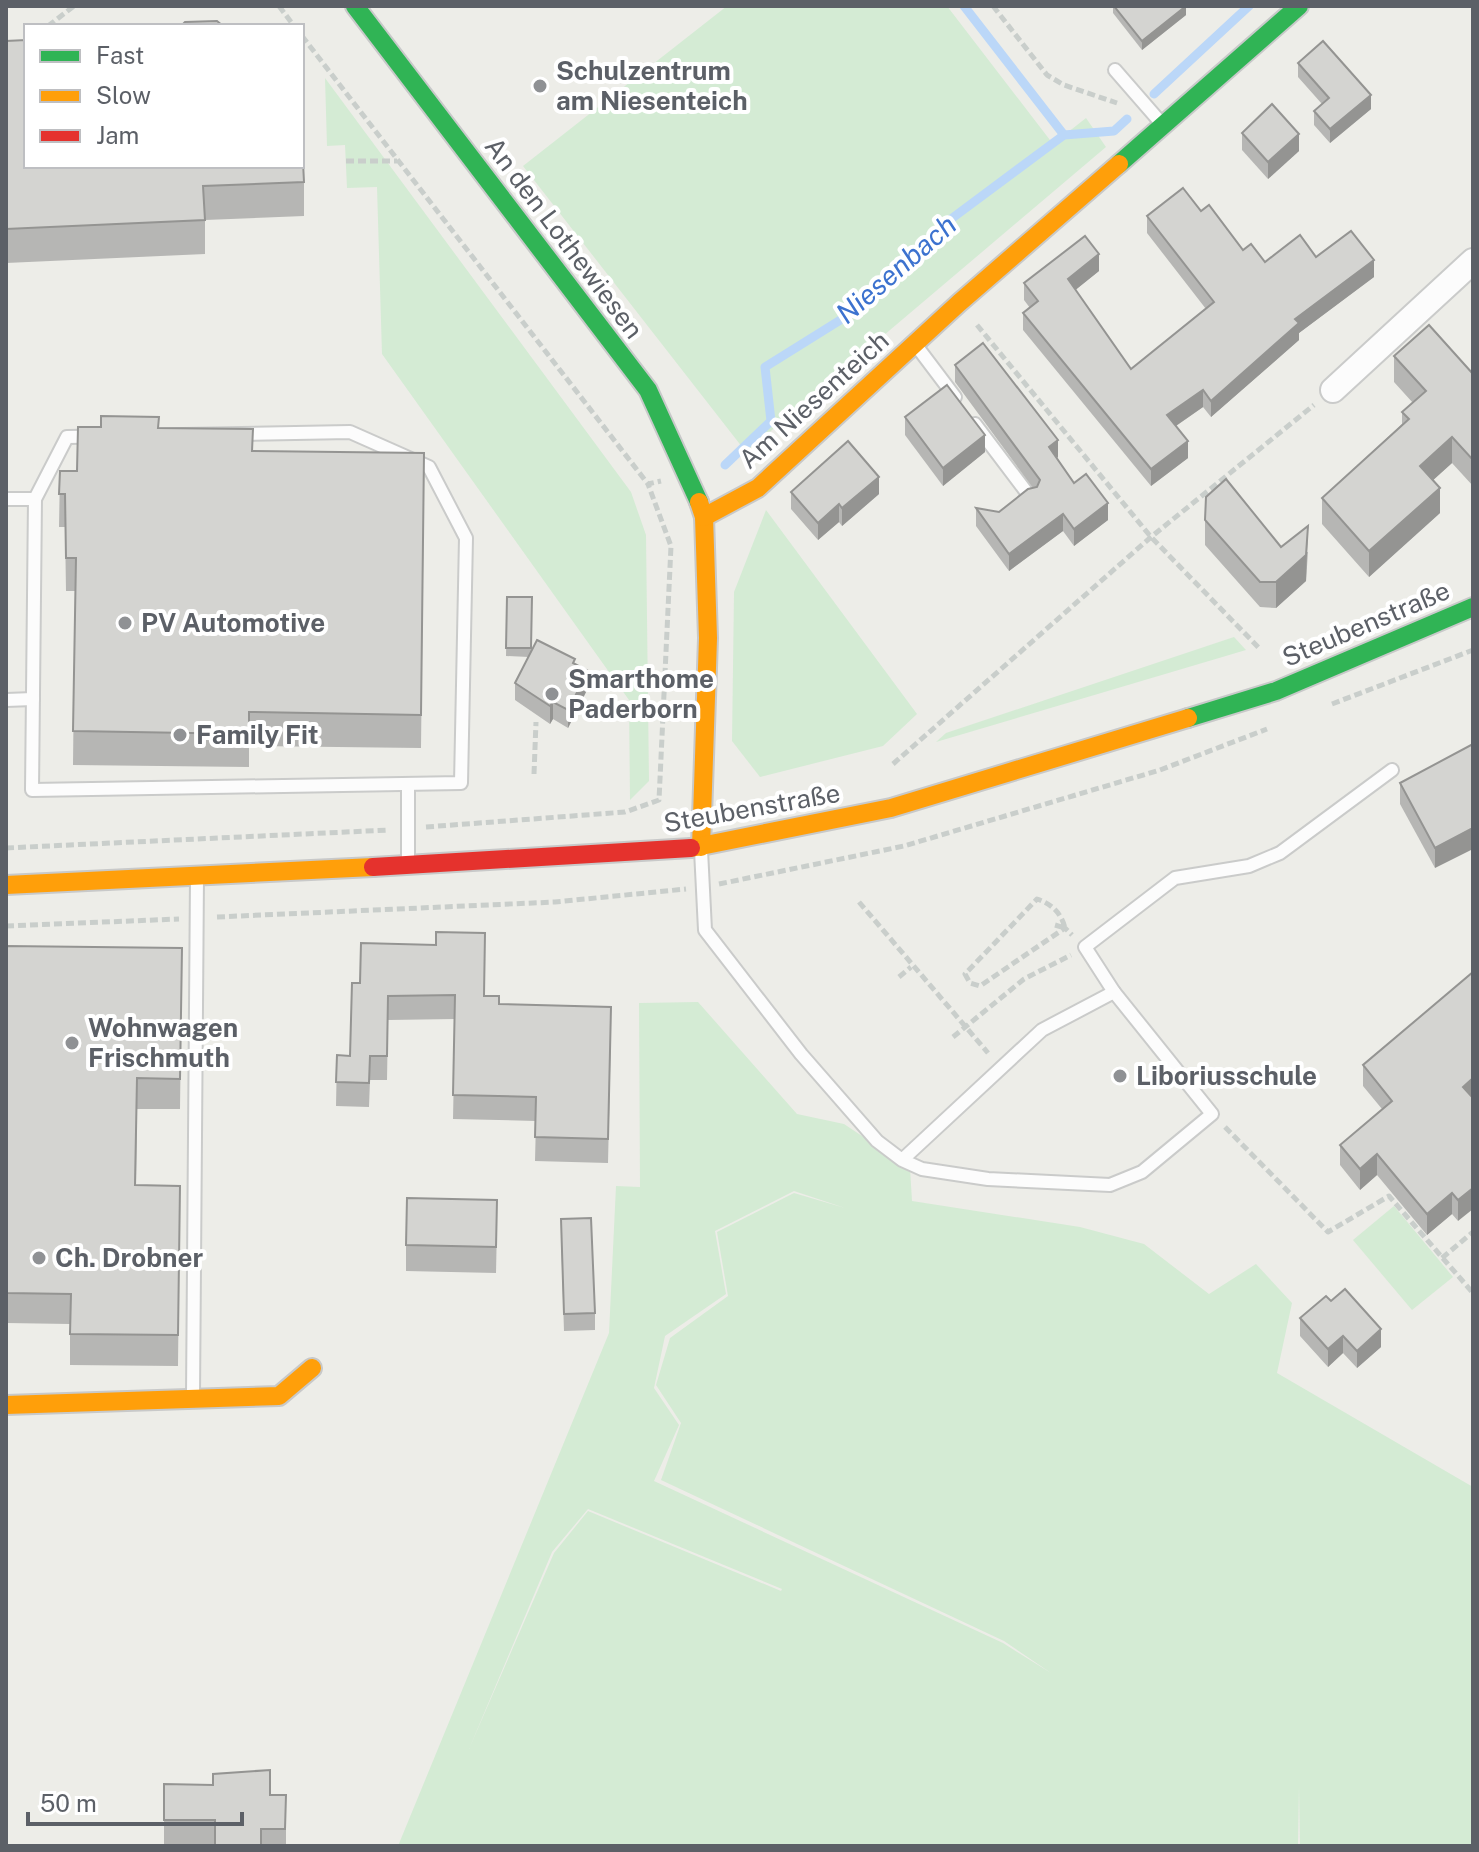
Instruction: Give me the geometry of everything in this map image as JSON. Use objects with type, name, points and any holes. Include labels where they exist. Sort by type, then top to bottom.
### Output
[{"type":"street","name":"An den Lothewiesen","points":[[355,6],[648,390],[689,474],[704,517]]},
{"type":"street","name":"Am Niesenteich","points":[[704,517],[758,488],[959,303],[1299,6]]},
{"type":"street","points":[[1333,390],[1473,261]]},
{"type":"street","points":[[701,847],[708,638],[704,517]]},
{"type":"street","name":"Steubenstraße","points":[[6,885],[701,847],[891,808],[1276,691],[1473,607]]},
{"type":"street","points":[[6,1405],[279,1396],[312,1368]]},
{"type":"lane","points":[[1115,70],[1164,127]]},
{"type":"lane","points":[[915,344],[959,403]]},
{"type":"lane","points":[[968,415],[1031,498]]},
{"type":"lane","points":[[350,432],[429,467],[466,538],[461,783],[32,790],[35,499],[67,437],[350,432]]},
{"type":"lane","points":[[6,499],[35,499]]},
{"type":"lane","points":[[6,700],[33,699]]},
{"type":"lane","points":[[701,847],[705,930],[801,1054],[877,1141],[902,1160],[922,1169],[1003,1180],[1110,1185],[1142,1172],[1212,1114],[1114,992],[1085,947],[1175,878],[1249,866],[1280,853],[1392,770]]},
{"type":"lane","points":[[408,784],[408,865]]},
{"type":"lane","points":[[193,1398],[197,875]]},
{"type":"lane","points":[[902,1160],[1042,1030],[1114,992]]},
{"type":"path","points":[[279,6],[292,24]]},
{"type":"path","points":[[993,6],[1047,75],[1064,85],[1117,103],[1127,113]]},
{"type":"path","points":[[51,24],[73,7]]},
{"type":"path","points":[[6,848],[409,829],[625,812],[659,800],[671,546],[648,484],[304,39]]},
{"type":"path","points":[[346,161],[398,161]]},
{"type":"path","points":[[959,303],[1151,537],[1259,648]]},
{"type":"path","points":[[893,764],[1151,537],[1333,390]]},
{"type":"path","points":[[648,484],[689,474]]},
{"type":"path","points":[[534,774],[536,722]]},
{"type":"path","points":[[6,926],[555,902],[701,888]]},
{"type":"path","points":[[1037,899],[1049,903],[1065,928]]},
{"type":"path","points":[[1037,899],[965,974],[970,983],[980,986],[1065,928]]},
{"type":"path","points":[[1037,899],[1042,909]]},
{"type":"path","points":[[859,902],[911,967],[1001,1068]]},
{"type":"path","points":[[953,1037],[1024,979],[1085,947],[1065,928],[1055,925]]},
{"type":"path","points":[[899,977],[911,967]]},
{"type":"path","points":[[1212,1114],[1328,1232],[1389,1196],[1473,1293]]},
{"type":"path","points":[[1442,1258],[1473,1232]]},
{"type":"green space","points":[[727,6],[947,6],[1053,144],[1086,118],[1106,147],[746,452],[523,166]]},
{"type":"green space","points":[[325,78],[631,492],[646,535],[649,781],[630,800],[629,700],[382,354],[377,187],[347,188],[345,145],[327,146]]},
{"type":"green space","points":[[766,510],[917,714],[883,746],[760,777],[732,741],[734,592]]},
{"type":"green space","points":[[1234,637],[1246,650],[936,742],[946,733]]},
{"type":"green space","points":[[698,1002],[797,1114],[844,1124],[910,1168],[912,1201],[1080,1227],[1144,1244],[1209,1294],[1256,1264],[1292,1303],[1277,1373],[1473,1487],[1473,1846],[1300,1846],[1299,1786],[1298,1846],[398,1846],[609,1333],[616,1186],[640,1187],[639,1003]],"holes":[[[794,1191],[845,1208],[794,1193],[717,1232],[728,1296],[670,1338],[656,1385],[681,1423],[661,1480],[1004,1641],[1051,1673],[1003,1643],[654,1481],[679,1425],[654,1388],[665,1336],[726,1294],[715,1231]],[[588,1509],[782,1589],[588,1511],[554,1553],[469,1749],[552,1552]]]},
{"type":"green space","points":[[1394,1206],[1453,1277],[1412,1310],[1353,1240]]},
{"type":"building","points":[[1114,6],[1186,6],[1142,41]]},
{"type":"building","points":[[217,21],[221,24],[183,24]]},
{"type":"building","points":[[24,40],[24,168],[303,168],[304,182],[203,186],[205,220],[6,229],[6,41]]},
{"type":"building","points":[[1323,41],[1371,95],[1330,129],[1314,111],[1329,98],[1298,63]]},
{"type":"building","points":[[1272,104],[1299,134],[1268,162],[1242,133]]},
{"type":"building","points":[[1183,188],[1201,211],[1209,205],[1243,250],[1251,244],[1265,262],[1300,235],[1316,257],[1351,231],[1374,260],[1295,319],[1299,323],[1211,401],[1203,390],[1167,415],[1188,441],[1151,469],[1023,313],[1038,301],[1024,283],[1085,236],[1099,254],[1068,279],[1131,369],[1214,302],[1147,216]]},
{"type":"building","points":[[1429,325],[1473,374],[1473,460],[1452,437],[1420,466],[1440,488],[1369,551],[1322,498],[1409,419],[1402,412],[1426,391],[1394,356]]},
{"type":"building","points":[[983,343],[1058,440],[1049,447],[1074,483],[1086,474],[1108,503],[1074,529],[1063,514],[1009,554],[976,508],[999,512],[1028,489],[1037,487],[1040,480],[955,365]]},
{"type":"building","points":[[947,385],[985,435],[943,468],[905,417]]},
{"type":"building","points":[[101,416],[159,417],[158,428],[253,429],[252,451],[424,453],[421,715],[249,712],[249,734],[73,731],[76,558],[66,558],[65,494],[59,494],[60,471],[77,471],[78,427],[101,427]]},
{"type":"building","points":[[848,441],[879,477],[842,508],[839,504],[818,523],[791,492]]},
{"type":"building","points":[[1226,479],[1281,547],[1308,526],[1306,555],[1276,582],[1260,582],[1205,520],[1206,497]]},
{"type":"building","points":[[507,597],[532,597],[531,648],[506,648]]},
{"type":"building","points":[[537,640],[575,659],[573,663],[588,671],[568,710],[553,702],[550,706],[515,683]]},
{"type":"building","points":[[1473,744],[1473,828],[1435,848],[1400,783]]},
{"type":"building","points":[[436,932],[485,933],[484,996],[499,996],[499,1004],[611,1007],[608,1139],[535,1137],[536,1097],[453,1095],[455,995],[388,996],[387,1056],[370,1056],[369,1083],[336,1082],[337,1055],[350,1056],[352,983],[360,983],[361,943],[436,945]]},
{"type":"building","points":[[6,946],[182,948],[180,1079],[137,1078],[135,1185],[180,1186],[178,1335],[70,1334],[71,1294],[6,1293]]},
{"type":"building","points":[[1473,972],[1473,1078],[1463,1087],[1473,1098],[1473,1188],[1458,1200],[1452,1193],[1427,1214],[1377,1154],[1360,1169],[1340,1145],[1392,1101],[1363,1065]]},
{"type":"building","points":[[407,1198],[497,1200],[496,1247],[406,1245]]},
{"type":"building","points":[[591,1218],[595,1313],[564,1314],[561,1219]]},
{"type":"building","points":[[1345,1289],[1381,1329],[1357,1351],[1343,1336],[1328,1349],[1300,1318],[1326,1296],[1331,1301]]},
{"type":"building","points":[[270,1770],[270,1795],[286,1795],[285,1829],[261,1829],[261,1846],[215,1846],[215,1820],[164,1820],[164,1784],[213,1785],[213,1774]]},
{"type":"waterway","points":[[964,6],[1064,135]]},
{"type":"waterway","name":"Niesenbach","points":[[1154,94],[1249,6]]},
{"type":"waterway","name":"Niesenbach","points":[[725,465],[771,421],[765,367],[858,309],[947,222],[1064,135],[1114,131],[1127,119]]},
{"type":"traffic: fast","points":[[355,6],[648,390],[699,502]]},
{"type":"traffic: fast","points":[[1119,164],[1299,6]]},
{"type":"traffic: fast","points":[[1188,718],[1276,691],[1473,607]]},
{"type":"traffic: slow","points":[[704,517],[758,488],[959,303],[1119,164]]},
{"type":"traffic: slow","points":[[699,502],[704,517],[708,638],[701,847]]},
{"type":"traffic: slow","points":[[691,848],[891,808],[1188,718]]},
{"type":"traffic: slow","points":[[6,885],[373,867]]},
{"type":"traffic: slow","points":[[6,1405],[279,1396],[312,1368]]},
{"type":"traffic: jam","points":[[373,867],[691,848]]},
{"type":"place","name":"Schulzentrum am Niesenteich","points":[[540,86]]},
{"type":"place","name":"PV Automotive","points":[[125,623]]},
{"type":"place","name":"Smarthome Paderborn","points":[[552,694]]},
{"type":"place","name":"Family Fit","points":[[180,735]]},
{"type":"place","name":"Wohnwagen Frischmuth","points":[[72,1043]]},
{"type":"place","name":"Liboriusschule","points":[[1120,1076]]},
{"type":"place","name":"Ch. Drobner","points":[[39,1258]]}]
